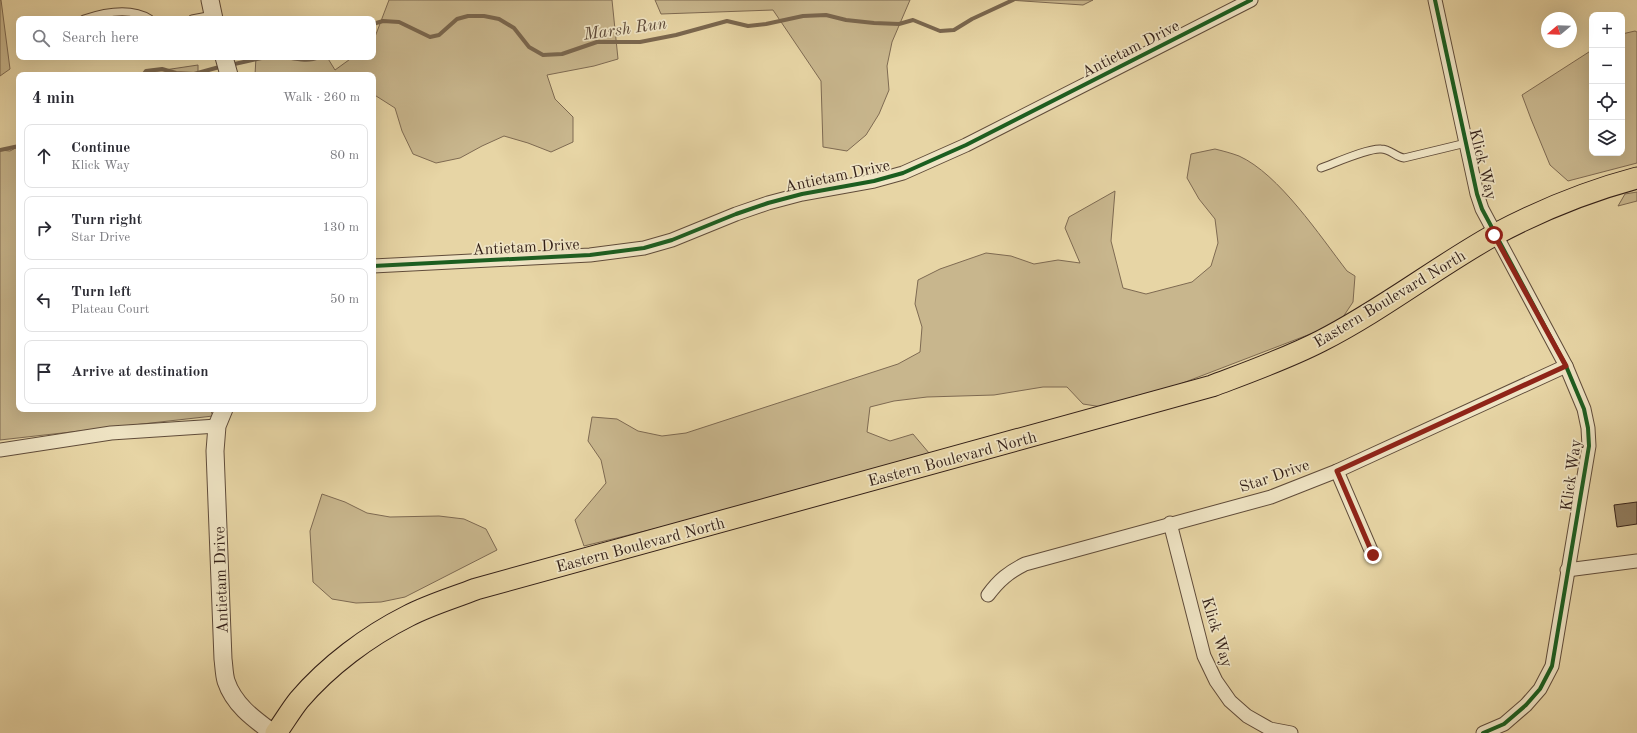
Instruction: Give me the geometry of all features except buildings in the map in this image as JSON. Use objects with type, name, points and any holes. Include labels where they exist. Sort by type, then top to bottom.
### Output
[{"type":"main road","name":"Eastern Boulevard North","points":[[276,733],[299,700],[333,666],[370,639],[407,616],[476,589],[1212,386],[1268,365],[1321,341],[1377,310],[1434,271],[1494,235],[1554,207],[1611,185],[1637,178]]},
{"type":"street","name":"Antietam Drive","points":[[376,266],[590,255],[644,248],[672,240],[768,202],[903,173],[966,145],[1251,0]]},
{"type":"street","name":"Klick Way","points":[[1435,0],[1477,194],[1482,209],[1494,235],[1566,366],[1584,409],[1588,428],[1589,446],[1552,666],[1540,688],[1526,705],[1504,724],[1483,733]]},
{"type":"street","points":[[225,60],[228,72]]},
{"type":"street","name":"Star Drive","points":[[988,595],[998,582],[1012,570],[1025,564],[1170,523],[1271,497],[1337,471],[1566,366]]},
{"type":"street","name":"Antietam Drive","points":[[223,412],[217,426],[215,451],[223,659],[226,681],[235,700],[247,714],[273,733]]},
{"type":"street","points":[[0,450],[111,433],[217,426]]},
{"type":"street","points":[[1337,471],[1373,555]]},
{"type":"street","name":"Klick Way","points":[[1170,523],[1204,656],[1216,680],[1230,701],[1247,716],[1270,728],[1291,733]]},
{"type":"street","points":[[1567,570],[1637,561]]},
{"type":"lane","points":[[92,16],[97,14],[130,11],[142,16]]},
{"type":"lane","points":[[200,16],[213,11]]},
{"type":"lane","points":[[1321,168],[1371,150],[1388,150],[1400,158],[1404,158],[1466,143]]},
{"type":"shaded area","points":[[0,0],[10,69],[0,76]]},
{"type":"shaded area","points":[[389,0],[612,0],[618,59],[594,66],[547,75],[555,99],[573,117],[573,142],[551,152],[504,136],[460,158],[436,163],[413,154],[402,131],[395,108],[376,96],[376,72],[255,72],[256,60],[329,60],[335,70],[349,60],[376,60],[376,34]]},
{"type":"shaded area","points":[[655,0],[910,0],[892,42],[887,66],[889,90],[879,114],[866,135],[847,151],[823,147],[821,81],[773,10],[661,14]]},
{"type":"shaded area","points":[[1008,0],[1093,0],[1083,5]]},
{"type":"shaded area","points":[[1635,31],[1637,32],[1637,163],[1568,181],[1550,165],[1522,95],[1589,52],[1589,156],[1625,156],[1625,33]]},
{"type":"shaded area","points":[[198,65],[198,72],[151,72]]},
{"type":"shaded area","points":[[16,148],[16,412],[211,412],[213,416],[0,440],[0,150],[10,151]]},
{"type":"shaded area","points":[[1215,149],[1239,156],[1254,165],[1269,177],[1298,207],[1347,271],[1355,276],[1353,302],[1339,323],[1115,409],[1083,404],[1067,387],[1043,387],[994,395],[927,397],[894,401],[870,407],[867,432],[890,441],[913,434],[929,453],[890,471],[584,546],[575,520],[606,483],[601,460],[588,441],[592,417],[617,419],[638,431],[662,436],[686,433],[898,364],[920,352],[922,327],[915,304],[918,280],[940,269],[986,253],[1011,256],[1034,264],[1058,260],[1080,263],[1065,228],[1069,217],[1115,191],[1111,241],[1123,288],[1146,294],[1192,282],[1211,266],[1218,243],[1215,219],[1199,199],[1187,178],[1191,154]]},
{"type":"shaded area","points":[[1637,192],[1637,201],[1618,206],[1625,194]]},
{"type":"shaded area","points":[[322,494],[345,502],[367,513],[390,517],[439,516],[464,519],[486,529],[497,550],[405,597],[381,602],[356,603],[332,599],[313,582],[310,531]]},
{"type":"waterway","name":"Marsh Run","points":[[376,23],[383,21],[399,22],[430,37],[439,35],[457,19],[468,16],[484,16],[499,19],[514,28],[529,47],[543,55],[562,54],[597,42],[640,42],[676,35],[727,21],[748,26],[766,24],[803,16],[826,15],[846,20],[899,24],[913,20],[940,31],[954,30],[972,19],[1013,0]]},
{"type":"waterway","name":"Marsh Run","points":[[230,65],[252,60]]},
{"type":"waterway","name":"Marsh Run","points":[[201,72],[223,66]]},
{"type":"waterway","name":"Marsh Run","points":[[145,72],[162,69],[172,72]]},
{"type":"waterway","name":"Marsh Run","points":[[0,150],[16,147]]},
{"type":"cycle path","points":[[376,266],[590,255],[644,248],[672,240],[736,214],[768,203],[802,194],[874,181],[903,173],[966,145],[1251,0]]},
{"type":"cycle path","points":[[1435,0],[1477,194],[1482,209],[1566,366],[1584,409],[1588,428],[1589,446],[1552,666],[1540,689],[1526,705],[1504,724],[1483,733]]},
{"type":"route","points":[[1373,555],[1337,471],[1566,366],[1494,235]]}]
